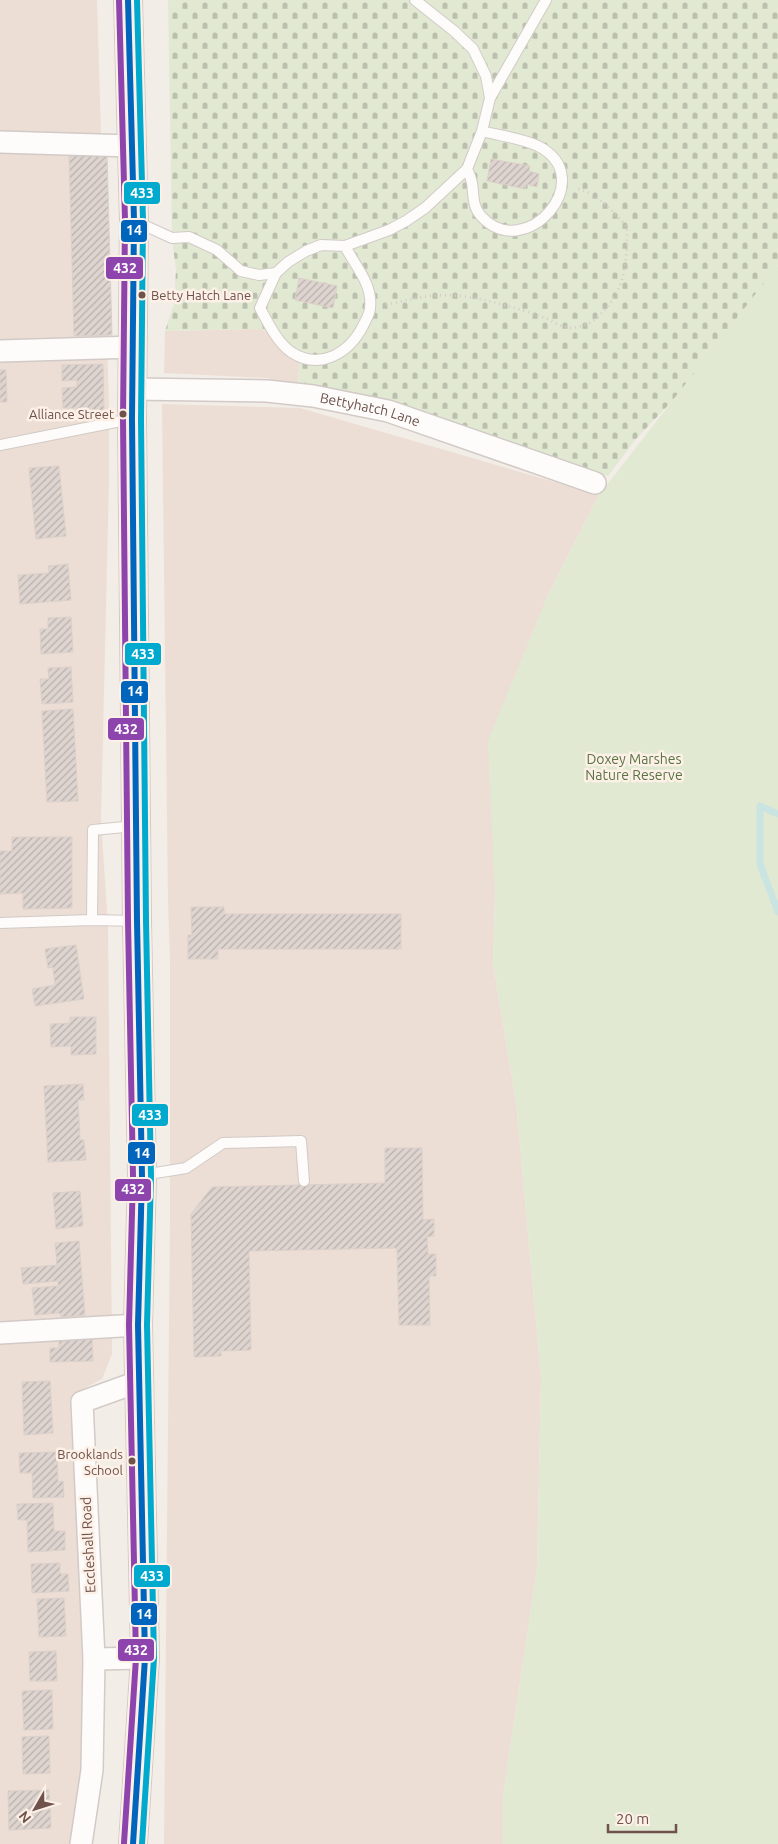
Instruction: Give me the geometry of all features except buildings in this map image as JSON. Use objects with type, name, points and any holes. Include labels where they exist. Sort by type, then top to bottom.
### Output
[{"type":"main road","points":[[128,0],[134,220],[134,389],[132,419],[136,921],[142,1176],[138,1325],[145,1658],[133,1844]]},
{"type":"street","points":[[0,142],[131,146]]},
{"type":"street","points":[[0,351],[134,348]]},
{"type":"street","name":"Bettyhatch Lane","points":[[134,389],[266,391],[313,396],[388,411],[595,483]]},
{"type":"street","points":[[0,1334],[138,1325]]},
{"type":"street","name":"Eccleshall Road","points":[[81,1844],[92,1770],[94,1659],[82,1402],[140,1381]]},
{"type":"street","points":[[94,1659],[145,1658]]},
{"type":"lane","points":[[415,0],[473,48],[486,76],[490,98]]},
{"type":"lane","points":[[344,246],[366,282],[370,309],[357,336],[346,349],[329,359],[308,358],[291,352],[279,340],[260,308],[276,273],[288,262],[306,251],[321,245],[344,246],[406,222],[425,208],[467,169],[482,131],[490,98],[546,0]]},
{"type":"lane","points":[[467,169],[472,182],[474,204],[480,215],[490,224],[501,229],[514,231],[530,227],[541,220],[557,201],[562,189],[562,180],[558,166],[539,147],[482,131]]},
{"type":"lane","points":[[134,220],[172,238],[189,237],[216,250],[241,271],[259,275],[276,273]]},
{"type":"lane","points":[[0,446],[132,419]]},
{"type":"lane","points":[[92,920],[93,830],[136,826]]},
{"type":"lane","points":[[0,923],[92,920],[136,921]]},
{"type":"lane","points":[[142,1176],[186,1168],[223,1142],[301,1141],[304,1181]]},
{"type":"path","points":[[370,309],[422,296],[444,294],[469,297],[507,306],[545,318],[565,327],[578,328],[591,322],[606,309],[622,279],[626,260],[627,227],[607,207],[582,190],[562,189]]},
{"type":"shaded area","points":[[0,0],[97,0],[109,406],[101,820],[108,926],[112,1354],[102,1379],[81,1390],[73,1404],[87,1721],[71,1844],[0,1844]]},
{"type":"shaded area","points":[[262,329],[299,361],[298,388],[267,378],[164,373],[165,331]]},
{"type":"shaded area","points":[[162,404],[300,408],[599,495],[547,597],[495,895],[493,963],[516,1101],[541,1376],[537,1569],[503,1796],[503,1844],[164,1844],[170,1220],[170,963]]},
{"type":"green space","points":[[168,0],[778,0],[778,265],[715,356],[636,439],[608,476],[398,410],[298,388],[299,361],[262,329],[165,331],[174,304],[176,270],[172,238]]},
{"type":"green space","name":"Doxey Marshes Nature Reserve","points":[[778,265],[778,1844],[503,1844],[503,1796],[537,1569],[541,1376],[516,1101],[493,963],[495,895],[488,741],[547,597],[599,495]]},
{"type":"waterway","points":[[778,814],[760,806],[760,864],[778,912]]},
{"type":"transit line","name":"432","points":[[119,0],[125,220],[123,419],[128,921],[133,1176],[129,1325],[136,1658],[124,1843]]},
{"type":"transit line","name":"14","points":[[128,0],[134,220],[132,419],[137,921],[142,1176],[138,1325],[145,1658],[133,1844]]},
{"type":"transit line","name":"433","points":[[137,0],[143,220],[141,419],[146,921],[151,1176],[147,1325],[154,1658],[142,1844]]},
{"type":"place","name":"Betty Hatch Lane","points":[[142,295]]},
{"type":"place","name":"Alliance Street","points":[[123,414]]},
{"type":"place","name":"Brooklands School","points":[[132,1461]]}]
